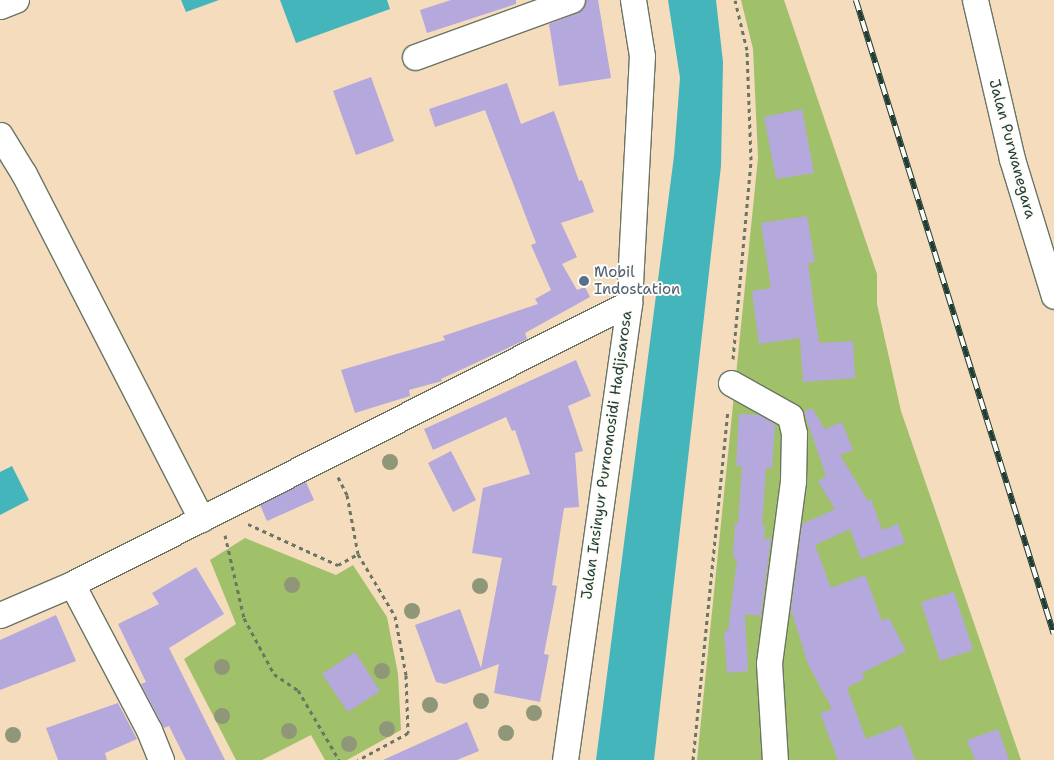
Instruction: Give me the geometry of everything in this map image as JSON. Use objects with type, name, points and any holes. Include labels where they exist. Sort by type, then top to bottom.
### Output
[{"type":"street","points":[[0,6],[16,0]]},
{"type":"street","points":[[414,57],[572,0]]},
{"type":"street","name":"Jalan Insinyur Purnomosidi Hadjisarosa","points":[[565,760],[629,303],[642,56],[632,0]]},
{"type":"street","name":"Jalan Purwanegara","points":[[975,0],[1012,159],[1054,296]]},
{"type":"street","points":[[0,135],[24,174],[219,523]]},
{"type":"street","points":[[0,615],[219,523],[326,456],[629,303]]},
{"type":"street","points":[[731,383],[790,416],[794,432],[792,481],[769,663],[775,760]]},
{"type":"street","points":[[72,584],[149,730],[161,760]]},
{"type":"path","points":[[326,456],[347,494],[358,554],[395,616],[406,675],[408,733],[358,760]]},
{"type":"path","points":[[238,526],[245,522],[338,565],[358,554]]},
{"type":"path","points":[[219,523],[244,618],[274,674],[298,690],[339,760]]},
{"type":"green space","points":[[741,0],[784,0],[877,274],[877,304],[901,411],[1021,760],[697,760],[758,158],[753,49]]},
{"type":"green space","points":[[245,538],[336,575],[353,565],[387,617],[398,674],[401,730],[347,760],[325,760],[311,735],[262,760],[236,760],[184,659],[236,624],[210,560]]},
{"type":"water","points":[[181,0],[219,0],[186,12]]},
{"type":"water","points":[[280,0],[387,0],[390,9],[296,43]]},
{"type":"water","points":[[668,0],[716,0],[723,62],[721,166],[654,760],[596,760],[674,156],[680,78]]},
{"type":"water","points":[[12,466],[29,500],[0,515],[0,472]]},
{"type":"building","points":[[451,0],[516,0],[516,4],[427,33],[420,10]]},
{"type":"building","points":[[586,0],[598,0],[611,78],[559,86],[549,24],[577,13],[583,9]]},
{"type":"building","points":[[371,77],[394,141],[356,155],[333,91]]},
{"type":"building","points":[[507,83],[521,124],[554,111],[579,181],[582,180],[594,212],[561,223],[577,257],[562,264],[577,290],[585,287],[590,297],[525,333],[527,339],[441,379],[442,381],[409,390],[410,396],[355,413],[341,370],[445,340],[443,336],[538,304],[535,299],[551,290],[531,245],[536,243],[485,110],[435,127],[429,109]]},
{"type":"building","points":[[802,109],[814,173],[776,179],[764,117]]},
{"type":"building","points":[[807,216],[815,262],[808,263],[819,343],[853,341],[855,378],[803,382],[800,338],[759,344],[752,291],[771,288],[761,223]]},
{"type":"building","points":[[576,360],[591,396],[568,406],[583,451],[575,453],[579,507],[564,508],[552,585],[557,586],[544,654],[549,655],[540,702],[494,693],[499,664],[445,684],[436,682],[415,625],[460,609],[481,668],[502,558],[472,553],[483,488],[530,474],[515,430],[512,431],[506,417],[433,450],[424,429]]},
{"type":"building","points":[[812,408],[825,429],[842,422],[853,450],[840,455],[868,501],[871,499],[882,530],[898,524],[905,543],[861,559],[850,529],[815,545],[831,588],[865,575],[882,621],[889,618],[906,651],[862,673],[865,678],[847,688],[866,739],[902,725],[915,760],[838,760],[820,713],[832,709],[808,664],[791,610],[802,524],[835,509],[818,481],[826,476],[804,412]]},
{"type":"building","points":[[739,414],[759,415],[775,424],[772,468],[766,468],[762,525],[765,525],[764,540],[771,537],[761,616],[745,614],[748,671],[727,673],[724,631],[728,631],[737,559],[733,558],[735,523],[738,524],[742,466],[736,466]]},
{"type":"building","points":[[451,451],[476,500],[453,512],[428,463]]},
{"type":"building","points":[[306,482],[314,500],[267,521],[260,505]]},
{"type":"building","points":[[196,567],[224,614],[169,648],[225,760],[186,760],[169,726],[164,728],[141,684],[146,682],[118,624],[159,604],[152,593]]},
{"type":"building","points":[[954,592],[973,650],[940,661],[921,602]]},
{"type":"building","points":[[56,615],[76,661],[0,690],[0,640]]},
{"type":"building","points":[[355,652],[380,691],[348,712],[322,674]]},
{"type":"building","points":[[118,703],[137,739],[105,753],[107,760],[58,760],[46,728]]},
{"type":"building","points":[[467,722],[479,751],[457,760],[383,760]]},
{"type":"building","points":[[998,729],[1009,760],[975,760],[967,740]]},
{"type":"railway","points":[[856,0],[1054,634]]},
{"type":"place","name":"Mobil Indostation","points":[[584,281]]}]
